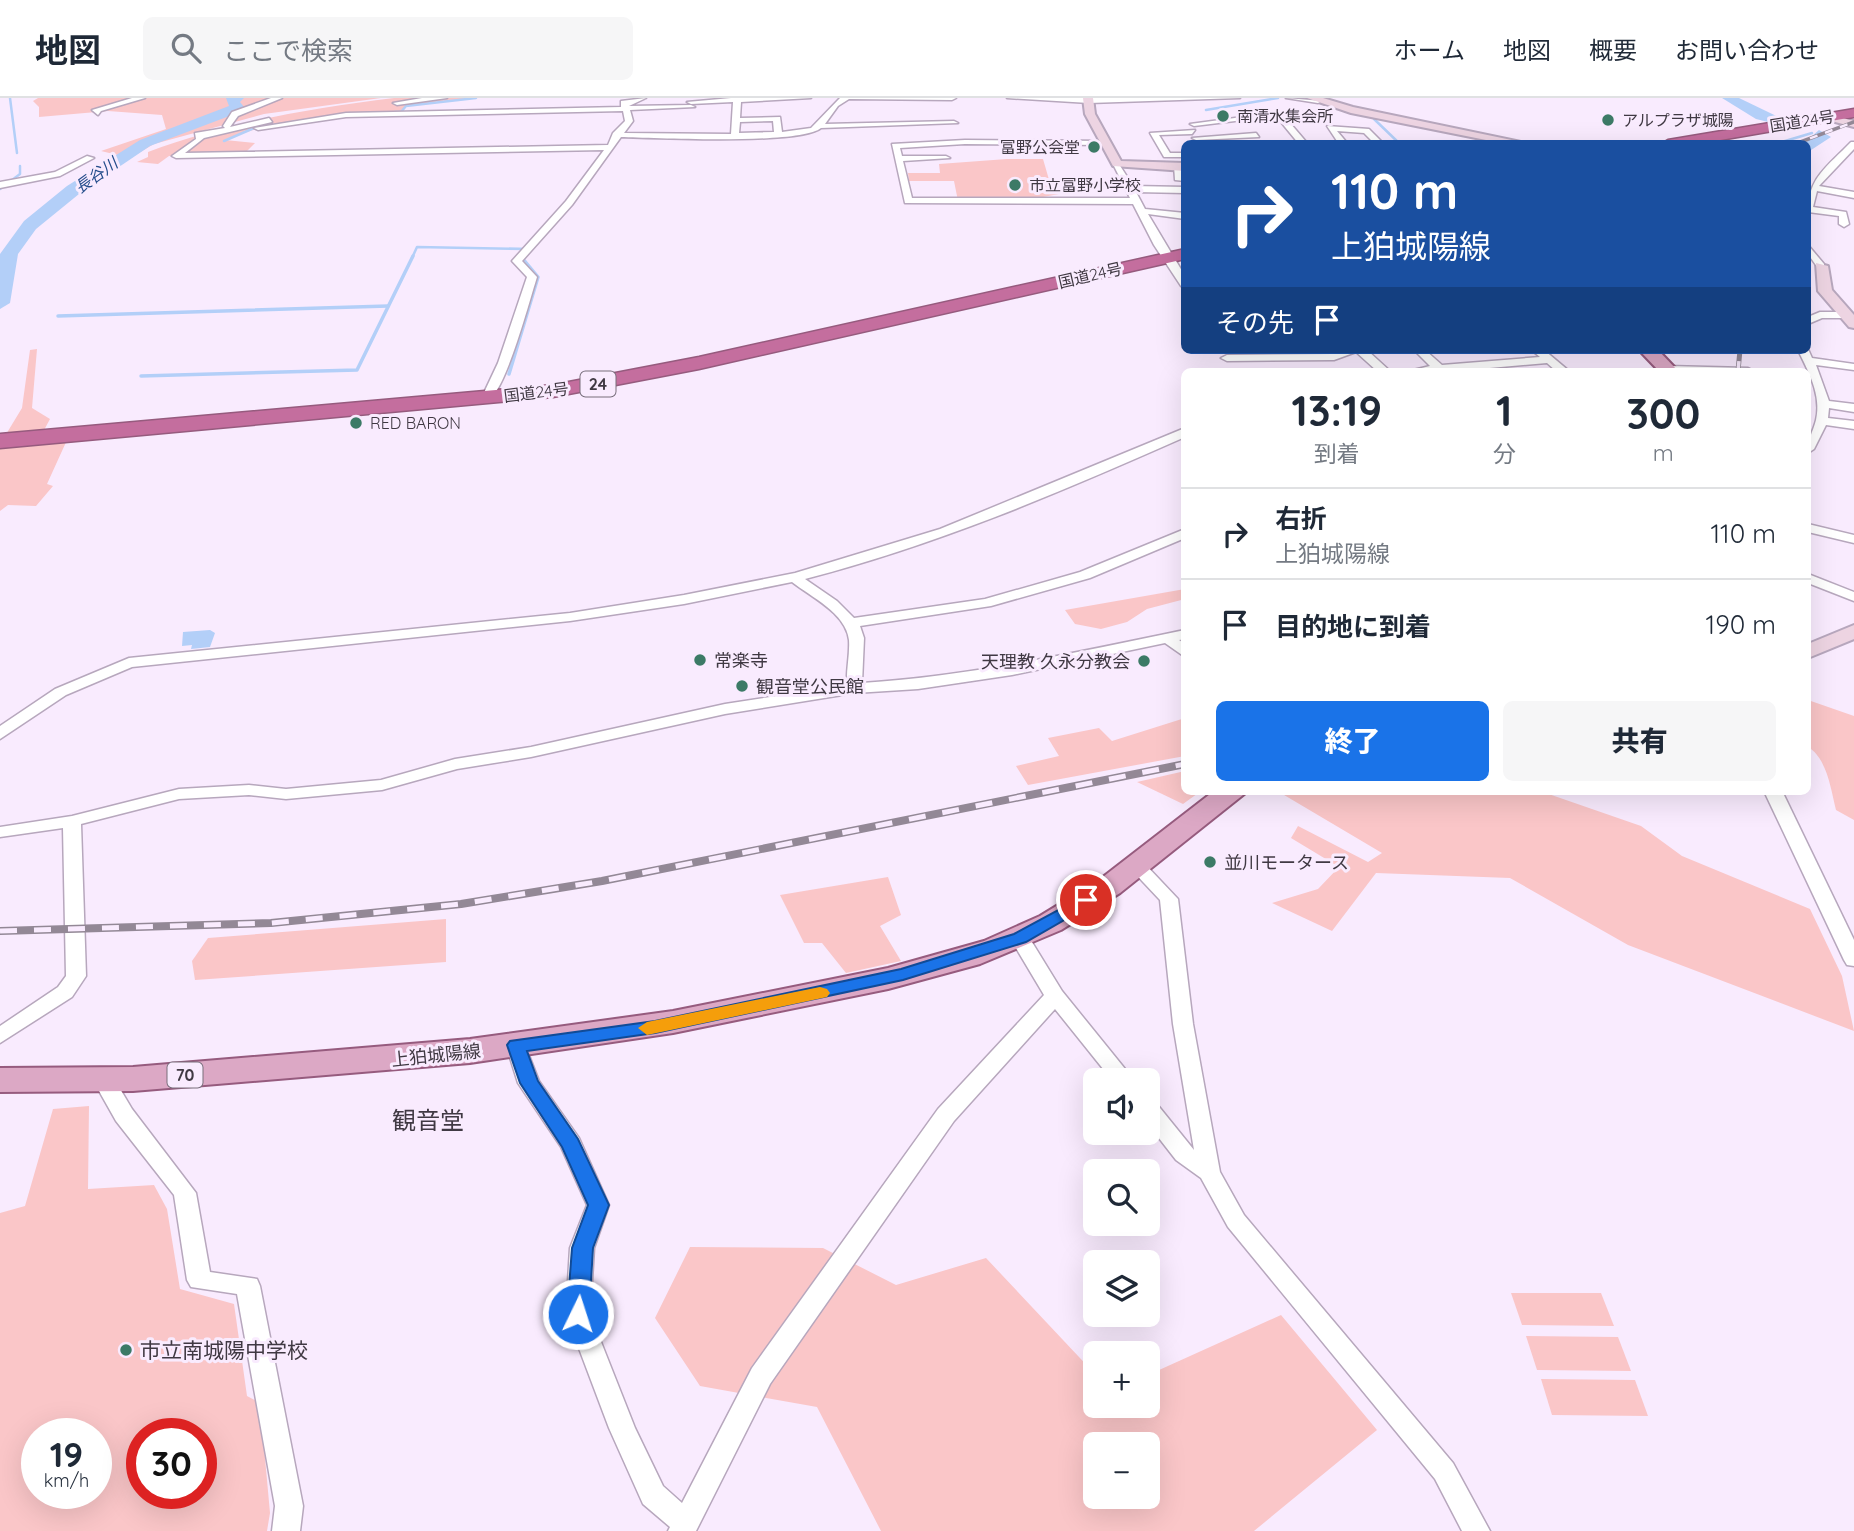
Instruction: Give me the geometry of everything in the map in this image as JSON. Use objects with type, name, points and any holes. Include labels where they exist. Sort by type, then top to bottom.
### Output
[{"type":"highway","name":"国道24号","points":[[1701,140],[1854,113]]},
{"type":"highway","name":"国道24号","points":[[0,441],[488,397],[622,380],[1177,256]]},
{"type":"main road","points":[[1652,354],[1666,368]]},
{"type":"main road","name":"上狛城陽線","points":[[0,1080],[105,1082],[369,1062],[516,1045],[655,1027],[903,974],[1020,938],[1072,910],[1137,866],[1195,815],[1228,795]]},
{"type":"street","points":[[98,113],[96,110],[105,105],[141,98]]},
{"type":"street","points":[[227,126],[235,114],[278,98]]},
{"type":"street","points":[[443,98],[328,111],[199,136],[176,156],[608,146]]},
{"type":"street","points":[[625,105],[642,98]]},
{"type":"street","points":[[674,98],[692,102]]},
{"type":"street","points":[[737,105],[807,98]]},
{"type":"street","points":[[821,126],[839,100],[846,98]]},
{"type":"street","points":[[852,98],[949,99],[954,122],[965,142]]},
{"type":"street","points":[[1011,98],[1089,102],[1144,109]]},
{"type":"street","points":[[1089,102],[1236,98]]},
{"type":"street","points":[[1290,98],[1312,100],[1505,140]]},
{"type":"street","points":[[1184,99],[1200,111],[1195,134]]},
{"type":"street","points":[[1195,134],[1246,114],[1276,110],[1312,100]]},
{"type":"street","points":[[689,118],[692,102]]},
{"type":"street","points":[[258,128],[346,115],[692,102],[790,109]]},
{"type":"street","points":[[1089,102],[1105,143],[1159,245],[1177,256]]},
{"type":"street","points":[[488,397],[504,363],[532,277],[517,261],[569,203],[608,146],[629,121],[625,105]]},
{"type":"street","points":[[735,137],[737,105]]},
{"type":"street","points":[[294,112],[397,109]]},
{"type":"street","points":[[1276,110],[1320,114]]},
{"type":"street","points":[[1276,110],[1301,140]]},
{"type":"street","points":[[1246,114],[1260,140]]},
{"type":"street","points":[[1828,117],[1854,124]]},
{"type":"street","points":[[734,120],[776,119],[778,135]]},
{"type":"street","points":[[619,131],[680,137],[735,137],[808,133],[821,126],[954,122]]},
{"type":"street","points":[[1340,140],[1330,128],[1366,131],[1376,140]]},
{"type":"street","points":[[1181,155],[1167,155],[1154,133],[1256,135]]},
{"type":"street","points":[[1105,143],[965,142],[895,146],[908,201],[1138,204],[1181,200]]},
{"type":"street","points":[[1811,199],[1813,193],[1854,144]]},
{"type":"street","points":[[1,187],[57,174],[90,158],[75,155]]},
{"type":"street","points":[[898,159],[946,158]]},
{"type":"street","points":[[1840,159],[1854,160]]},
{"type":"street","points":[[1116,164],[1181,167]]},
{"type":"street","points":[[1130,189],[1181,190]]},
{"type":"street","points":[[1813,193],[1854,195]]},
{"type":"street","points":[[1813,193],[1854,205]]},
{"type":"street","points":[[1138,204],[1181,215]]},
{"type":"street","points":[[1811,209],[1843,214],[1844,224]]},
{"type":"street","points":[[1811,252],[1821,265],[1825,291],[1849,320]]},
{"type":"street","points":[[1811,320],[1820,315],[1849,320]]},
{"type":"street","points":[[1225,354],[1340,354]]},
{"type":"street","points":[[1365,354],[1381,368]]},
{"type":"street","points":[[1423,354],[1438,368]]},
{"type":"street","points":[[1483,354],[1498,367]]},
{"type":"street","points":[[1542,354],[1559,368]]},
{"type":"street","points":[[1806,356],[1854,367]]},
{"type":"street","points":[[1479,368],[1549,360]]},
{"type":"street","points":[[1811,376],[1823,399],[1824,421],[1811,444]]},
{"type":"street","points":[[1811,395],[1854,408]]},
{"type":"street","points":[[1824,421],[1854,425]]},
{"type":"street","points":[[0,734],[29,709],[79,680],[129,663],[469,628],[629,607],[795,578],[975,521],[1181,434]]},
{"type":"street","points":[[1811,529],[1854,539]]},
{"type":"street","points":[[853,623],[986,603],[1085,575],[1181,535]]},
{"type":"street","points":[[795,578],[853,623],[856,639],[852,671],[855,688]]},
{"type":"street","points":[[1811,579],[1854,597]]},
{"type":"street","points":[[1811,651],[1854,631]]},
{"type":"street","points":[[0,832],[72,821],[179,794],[249,790],[286,794],[382,785],[455,764],[531,752],[724,709],[855,688],[918,684],[1012,670],[1176,636]]},
{"type":"street","points":[[1775,795],[1854,960]]},
{"type":"street","points":[[0,1036],[65,992],[76,976],[72,821]]},
{"type":"street","points":[[1137,866],[1169,899],[1183,1024],[1209,1172],[1236,1221],[1444,1471],[1476,1531]]},
{"type":"street","points":[[1020,938],[1055,996],[1114,1068]]},
{"type":"street","points":[[516,1045],[529,1083],[571,1144],[598,1205],[582,1248],[578,1314],[622,1428],[653,1495],[684,1527],[761,1376],[946,1115],[1055,996]]},
{"type":"street","points":[[105,1082],[124,1115],[184,1193],[199,1280],[248,1286],[289,1506],[286,1531]]},
{"type":"street","points":[[1160,1124],[1184,1154],[1209,1172]]},
{"type":"shaded area","points":[[38,98],[381,98],[264,114],[154,144],[130,158],[101,151],[166,129],[162,115],[108,111],[39,117],[39,107],[33,101]]},
{"type":"shaded area","points":[[394,98],[476,98],[406,106],[401,112],[334,115],[289,121],[225,140],[255,143],[245,153],[169,156],[158,164],[137,162],[148,157],[148,152],[208,132],[299,112]]},
{"type":"shaded area","points":[[1043,159],[1052,190],[1059,190],[1059,194],[1043,197],[1043,200],[958,201],[954,181],[909,181],[908,173],[940,173],[939,164]]},
{"type":"shaded area","points":[[37,349],[32,408],[50,419],[43,432],[5,436],[22,408],[30,350]]},
{"type":"shaded area","points":[[67,440],[47,484],[53,486],[36,506],[8,505],[0,511],[0,445]]},
{"type":"shaded area","points":[[1181,590],[1181,600],[1147,609],[1127,622],[1101,629],[1075,624],[1065,610]]},
{"type":"shaded area","points":[[1811,701],[1854,716],[1854,820],[1836,810],[1824,766],[1811,750]]},
{"type":"shaded area","points":[[1181,719],[1181,757],[1028,785],[1016,766],[1059,756],[1048,738],[1099,728],[1112,741]]},
{"type":"shaded area","points":[[1181,772],[1181,795],[1195,795],[1183,804],[1137,782]]},
{"type":"shaded area","points":[[1284,795],[1552,795],[1641,826],[1682,856],[1810,909],[1842,976],[1854,1031],[1628,945],[1510,878],[1376,873],[1332,931],[1272,903],[1318,889],[1339,867],[1291,838],[1298,826],[1368,862],[1382,853]]},
{"type":"shaded area","points":[[888,877],[901,915],[880,926],[901,961],[846,973],[822,943],[804,943],[780,895]]},
{"type":"shaded area","points":[[446,919],[446,962],[195,980],[192,961],[208,938]]},
{"type":"shaded area","name":"市立南城陽中学校","points":[[89,1106],[88,1189],[154,1185],[167,1209],[180,1289],[234,1304],[247,1396],[260,1403],[270,1513],[267,1531],[0,1531],[0,1213],[25,1206],[53,1109]]},
{"type":"shaded area","points":[[690,1247],[823,1248],[896,1285],[986,1258],[1083,1361],[1083,1418],[1160,1418],[1160,1370],[1281,1315],[1377,1430],[1254,1531],[881,1531],[817,1407],[700,1386],[655,1318]]},
{"type":"shaded area","points":[[1511,1293],[1601,1293],[1614,1326],[1522,1325]]},
{"type":"shaded area","points":[[1526,1336],[1618,1337],[1631,1371],[1537,1370]]},
{"type":"shaded area","points":[[1541,1379],[1635,1380],[1648,1416],[1552,1415]]},
{"type":"water","points":[[210,630],[215,633],[210,647],[191,649],[192,645],[182,646],[183,632]]},
{"type":"waterway","points":[[10,98],[17,153]]},
{"type":"waterway","name":"長谷川","points":[[0,303],[9,254],[30,225],[73,190],[145,143],[235,109],[237,107],[232,100],[237,98]]},
{"type":"waterway","points":[[395,112],[401,112],[406,106],[476,98]]},
{"type":"waterway","points":[[1206,110],[1278,98]]},
{"type":"waterway","points":[[1729,98],[1761,116],[1780,121]]},
{"type":"waterway","points":[[224,141],[254,128],[350,113]]},
{"type":"waterway","points":[[1374,119],[1396,140]]},
{"type":"waterway","points":[[1788,140],[1812,133]]},
{"type":"waterway","points":[[1811,145],[1823,137],[1819,135]]},
{"type":"waterway","points":[[0,189],[20,174],[20,166]]},
{"type":"waterway","points":[[570,206],[599,166]]},
{"type":"waterway","points":[[412,258],[417,247],[529,249]]},
{"type":"waterway","points":[[141,376],[357,370],[413,256]]},
{"type":"waterway","points":[[509,374],[538,277],[523,259],[525,256]]},
{"type":"waterway","points":[[58,316],[388,306]]},
{"type":"railway","points":[[1806,140],[1854,122]]},
{"type":"railway","points":[[1738,368],[1740,354]]},
{"type":"railway","points":[[0,931],[271,923],[461,904],[602,881],[1181,765]]},
{"type":"slow traffic","points":[[647,1028],[820,993]]},
{"type":"place","name":"南清水集会所","points":[[1223,116]]},
{"type":"place","name":"アルプラザ城陽","points":[[1608,120]]},
{"type":"place","name":"富野公会堂","points":[[1094,147]]},
{"type":"place","name":"市立富野小学校","points":[[1015,185]]},
{"type":"place","name":"RED BARON","points":[[356,423]]},
{"type":"place","name":"常楽寺","points":[[700,660]]},
{"type":"place","name":"天理教 久永分教会","points":[[1144,661]]},
{"type":"place","name":"観音堂公民館","points":[[742,686]]},
{"type":"place","name":"並川モータース","points":[[1210,862]]},
{"type":"place","name":"市立南城陽中学校","points":[[126,1350]]},
{"type":"district","name":"観音堂","points":[[428,1120]]},
{"type":"route","points":[[578,1314],[582,1248],[598,1205],[571,1144],[529,1083],[518,1058],[516,1045],[655,1027],[903,974],[1020,938],[1086,900]]}]
